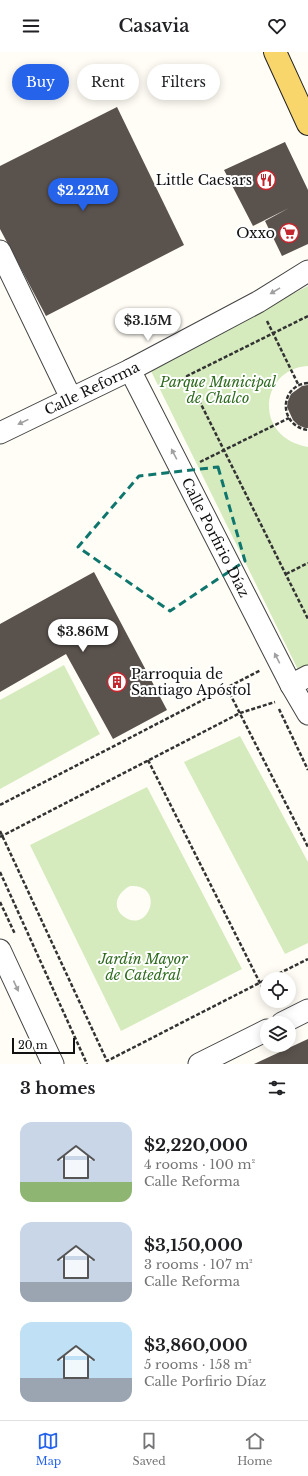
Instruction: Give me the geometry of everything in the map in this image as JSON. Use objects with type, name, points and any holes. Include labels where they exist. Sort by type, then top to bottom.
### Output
[{"type":"main road","points":[[275,52],[308,124]]},
{"type":"street","points":[[0,251],[71,398]]},
{"type":"street","name":"Calle Reforma","points":[[0,433],[130,370],[258,302],[308,271]]},
{"type":"street","name":"Calle Porfirio Díaz","points":[[130,370],[183,471],[278,661],[299,681],[305,709]]},
{"type":"street","points":[[0,950],[53,1064]]},
{"type":"street","points":[[296,1016],[308,1010]]},
{"type":"street","points":[[199,1064],[260,1034]]},
{"type":"path","points":[[258,302],[299,386]]},
{"type":"path","points":[[308,316],[187,376],[308,619]]},
{"type":"path","points":[[308,383],[291,391],[287,398],[286,405],[289,418],[295,426],[302,430],[308,430]]},
{"type":"path","points":[[183,471],[289,418]]},
{"type":"path","points":[[286,574],[308,563]]},
{"type":"path","points":[[0,805],[278,661]]},
{"type":"path","points":[[259,671],[262,676]]},
{"type":"path","points":[[227,688],[308,847]]},
{"type":"path","points":[[272,697],[308,770]]},
{"type":"path","points":[[1,836],[240,713],[275,702]]},
{"type":"path","points":[[0,831],[106,1061],[260,983],[148,760]]},
{"type":"path","points":[[0,872],[87,1064]]},
{"type":"path","points":[[281,972],[308,959]]},
{"type":"highlighted area","points":[[218,467],[245,561],[170,611],[78,547],[139,476]]},
{"type":"green space","name":"Parque Municipal de Chalco","points":[[308,286],[308,366],[292,370],[280,379],[272,391],[269,404],[271,418],[278,431],[290,441],[308,447],[308,690],[149,367]]},
{"type":"green space","points":[[64,665],[100,734],[0,789],[0,700]]},
{"type":"green space","points":[[240,736],[308,862],[308,943],[285,954],[184,762]]},
{"type":"green space","name":"Jardín Mayor de Catedral","points":[[147,787],[242,969],[121,1031],[30,845]],"holes":[[[130,886],[141,888],[148,893],[151,900],[150,908],[146,915],[140,919],[132,920],[123,916],[117,908],[119,895]]]},
{"type":"building","points":[[117,107],[184,245],[46,316],[0,229],[0,166]]},
{"type":"building","name":"Little Caesars","points":[[285,142],[308,190],[308,244],[282,256],[265,221],[289,208],[253,226],[224,170]]},
{"type":"building","points":[[308,385],[308,428],[305,428],[298,425],[293,420],[287,407],[291,394],[302,386]]},
{"type":"building","name":"Parroquia de Santiago Apóstol","points":[[94,572],[167,710],[113,739],[66,654],[0,692],[0,624]]},
{"type":"building","points":[[308,1039],[308,1064],[254,1064],[280,1052],[296,1052],[296,1045]]},
{"type":"place","name":"Little Caesars","points":[[266,180]]},
{"type":"place","name":"Oxxo","points":[[289,233]]},
{"type":"place","name":"Parroquia de Santiago Apóstol","points":[[117,682]]}]
